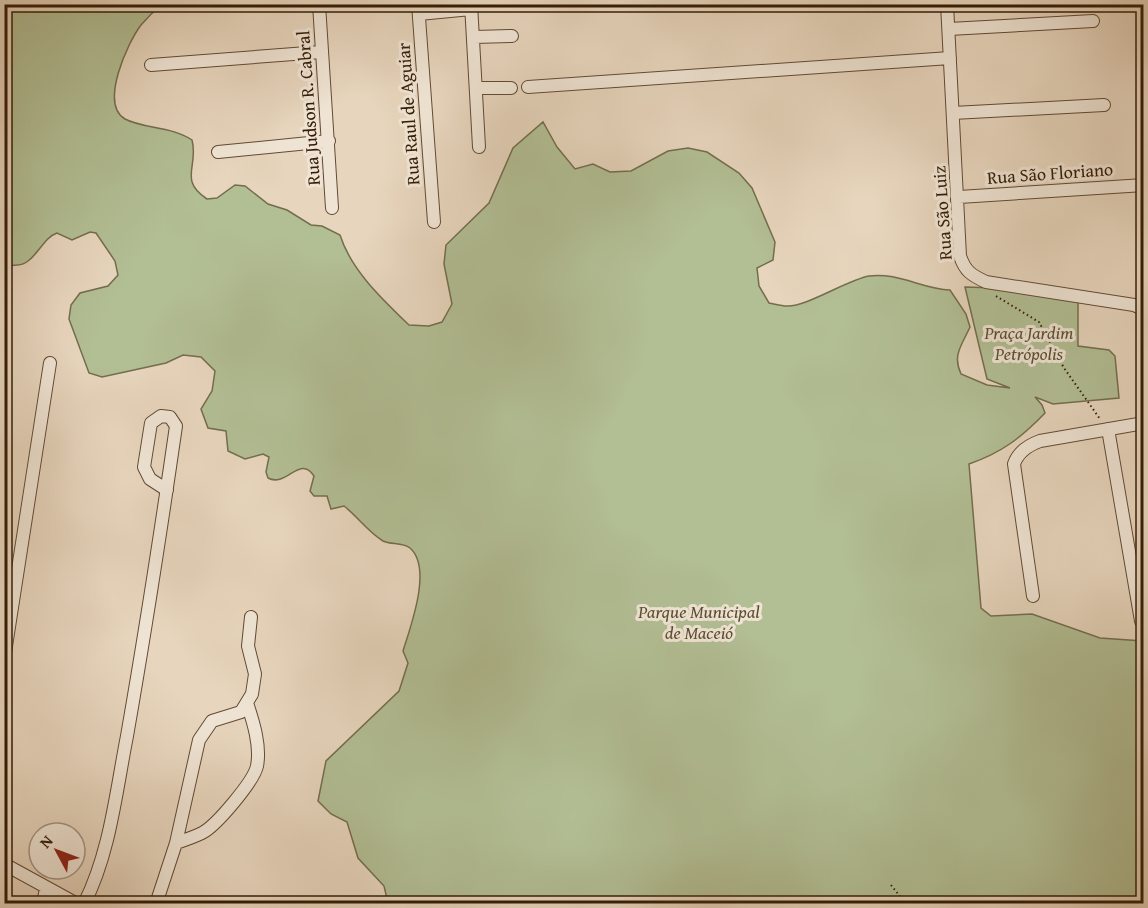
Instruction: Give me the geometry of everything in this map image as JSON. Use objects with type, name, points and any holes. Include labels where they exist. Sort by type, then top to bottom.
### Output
[{"type":"street","name":"Rua Judson R. Cabral","points":[[319,4],[320,52],[332,208]]},
{"type":"street","name":"Rua São Luiz","points":[[947,4],[959,197],[960,256],[968,274],[986,282],[1134,305],[1143,309]]},
{"type":"street","points":[[419,9],[471,7],[479,147]]},
{"type":"street","name":"Rua Raul de Aguiar","points":[[419,9],[434,222]]},
{"type":"street","points":[[949,29],[1093,21]]},
{"type":"street","points":[[474,37],[513,36]]},
{"type":"street","points":[[151,65],[320,52]]},
{"type":"street","points":[[528,87],[950,58]]},
{"type":"street","points":[[476,88],[511,88]]},
{"type":"street","points":[[953,113],[1104,105]]},
{"type":"street","points":[[218,152],[328,141]]},
{"type":"street","name":"Rua São Floriano","points":[[959,197],[1143,185]]},
{"type":"street","points":[[4,659],[50,363]]},
{"type":"street","points":[[84,903],[93,885],[113,810],[152,596],[167,490],[176,426],[170,417],[161,416],[151,423],[144,467],[150,479],[167,490]]},
{"type":"street","points":[[1033,596],[1014,464],[1016,458],[1029,445],[1040,441],[1143,423]]},
{"type":"street","points":[[1108,429],[1141,621]]},
{"type":"street","points":[[156,903],[176,843],[199,740],[212,722],[241,712],[252,694],[255,674],[248,646],[251,617]]},
{"type":"street","points":[[176,843],[202,833],[213,825],[253,775],[257,755],[254,723],[247,703]]},
{"type":"street","points":[[4,864],[76,903]]},
{"type":"street","points":[[43,903],[46,888]]},
{"type":"path","points":[[1141,103],[1143,142]]},
{"type":"path","points":[[986,282],[998,298],[1040,322],[1064,368],[1108,429]]},
{"type":"path","points":[[891,885],[906,903]]},
{"type":"green space","name":"Parque Municipal de Maceió","points":[[4,5],[161,5],[141,25],[123,58],[115,87],[118,111],[125,119],[132,122],[175,132],[192,140],[191,179],[198,192],[207,199],[217,198],[235,185],[245,186],[268,204],[287,210],[311,225],[322,226],[340,235],[360,272],[409,325],[429,326],[442,322],[452,304],[444,264],[446,245],[489,203],[513,148],[543,122],[557,147],[575,169],[593,164],[610,172],[631,171],[668,151],[688,148],[707,152],[739,173],[752,188],[775,242],[773,260],[757,268],[759,286],[769,303],[795,305],[860,278],[880,275],[950,290],[966,314],[970,327],[961,345],[957,361],[958,367],[961,374],[987,385],[1010,388],[987,379],[965,287],[996,288],[1078,300],[1078,346],[1109,350],[1115,356],[1119,398],[1053,404],[1035,397],[1045,413],[1010,444],[969,464],[981,608],[991,616],[1032,614],[1100,638],[1143,641],[1143,903],[388,903],[384,886],[358,858],[347,822],[331,814],[318,801],[326,761],[399,691],[408,663],[403,651],[418,598],[420,569],[417,557],[407,546],[383,541],[344,506],[331,509],[327,496],[314,496],[310,491],[314,476],[309,470],[303,468],[275,480],[268,478],[266,472],[269,457],[263,454],[245,459],[228,451],[226,431],[208,428],[201,409],[212,391],[215,371],[201,357],[183,355],[166,363],[102,377],[89,373],[69,319],[71,305],[80,293],[108,286],[118,275],[115,261],[96,233],[90,232],[72,240],[57,233],[49,238],[25,263],[5,267]]},
{"type":"park label","name":"Praça Jardim Petrópolis","points":[[1029,342]]}]
